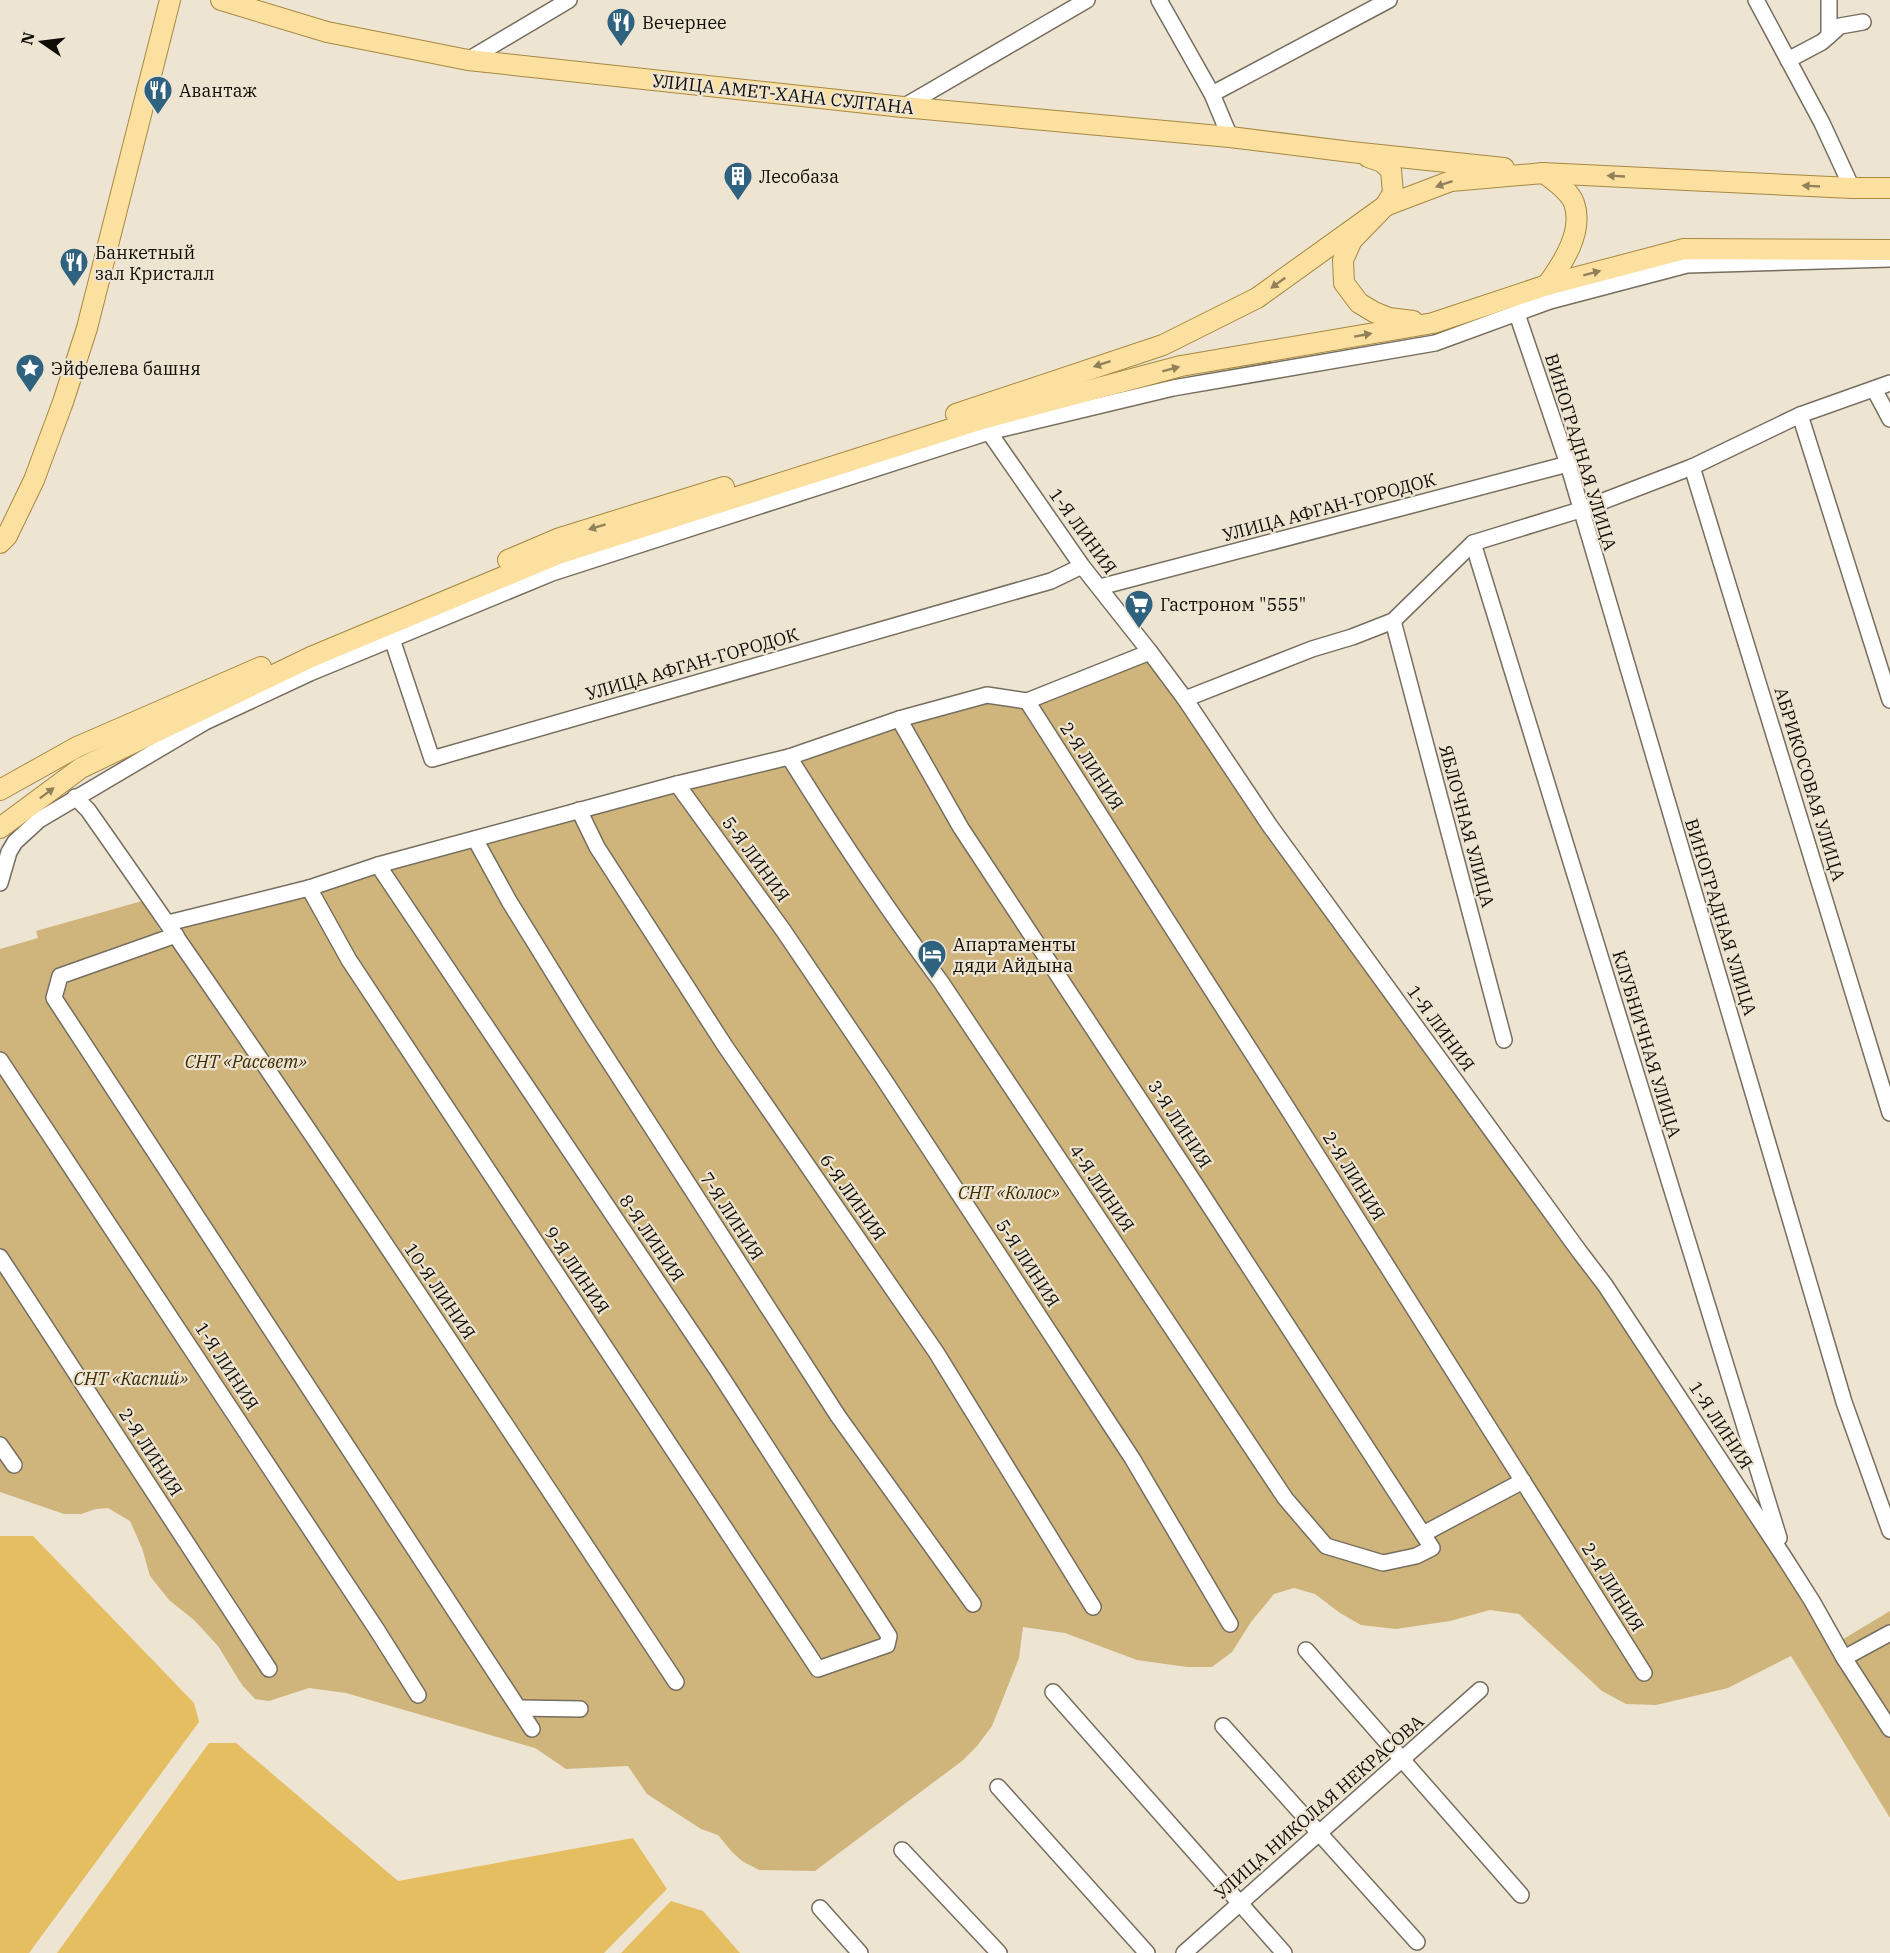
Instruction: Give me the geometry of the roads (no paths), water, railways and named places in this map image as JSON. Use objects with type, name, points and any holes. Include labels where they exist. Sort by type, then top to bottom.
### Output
[{"type":"main road","points":[[0,543],[7,536],[34,480],[87,328],[170,0]]},
{"type":"main road","name":"УЛИЦА АМЕТ-ХАНА СУЛТАНА","points":[[221,0],[327,32],[468,60],[903,107],[1230,137],[1351,152]]},
{"type":"main road","points":[[1351,152],[1544,173],[1890,188]]},
{"type":"main road","points":[[1351,152],[1382,162],[1391,170],[1393,193],[1385,206],[1352,240],[1343,260],[1344,283],[1359,303],[1374,312],[1389,318],[1432,323]]},
{"type":"main road","points":[[0,790],[77,747],[560,538],[908,430],[1163,345],[1257,298],[1385,206],[1451,181],[1544,173],[1565,191],[1573,201],[1576,217],[1573,240],[1547,285]]},
{"type":"main road","points":[[0,828],[81,768],[311,657],[558,554],[982,419],[1181,366],[1432,323],[1547,285],[1684,249],[1888,254]]},
{"type":"street","points":[[468,60],[569,0]]},
{"type":"street","points":[[903,107],[1087,0]]},
{"type":"street","points":[[1159,0],[1212,94],[1230,137]]},
{"type":"street","points":[[1212,94],[1389,0]]},
{"type":"street","points":[[1756,0],[1822,123],[1852,188]]},
{"type":"street","points":[[1829,0],[1829,36]]},
{"type":"street","points":[[1788,60],[1822,42],[1840,26],[1863,22]]},
{"type":"street","points":[[0,883],[9,852],[15,842],[39,819],[205,722],[309,673],[552,573],[989,432],[1173,388],[1435,343],[1550,301],[1688,265],[1888,254]]},
{"type":"street","name":"ВИНОГРАДНАЯ УЛИЦА","points":[[1517,314],[1568,464],[1844,1402],[1890,1531]]},
{"type":"street","points":[[1185,699],[1312,648],[1352,637],[1393,621],[1473,543],[1580,510],[1692,467],[1800,415],[1890,383]]},
{"type":"street","points":[[1874,389],[1890,419]]},
{"type":"street","points":[[1800,415],[1890,699]]},
{"type":"street","name":"1-Я ЛИНИЯ","points":[[989,432],[1082,566],[1185,699],[1270,826],[1564,1232],[1605,1284],[1784,1557],[1844,1658],[1890,1729]]},
{"type":"street","name":"УЛИЦА АФГАН-ГОРОДОК","points":[[1100,587],[1568,464]]},
{"type":"street","name":"АБРИКОСОВАЯ УЛИЦА","points":[[1692,467],[1890,1113]]},
{"type":"street","name":"КЛУБНИЧНАЯ УЛИЦА","points":[[1473,543],[1784,1557]]},
{"type":"street","name":"УЛИЦА АФГАН-ГОРОДОК","points":[[392,639],[432,759],[1051,581],[1082,566]]},
{"type":"street","name":"ЯБЛОЧНАЯ УЛИЦА","points":[[1393,621],[1504,1040]]},
{"type":"street","points":[[532,1729],[54,998],[60,976],[172,929],[378,866],[677,784],[789,757],[899,719],[987,695],[1027,701],[1150,652]]},
{"type":"street","name":"2-Я ЛИНИЯ","points":[[1027,701],[1644,1673]]},
{"type":"street","name":"3-Я ЛИНИЯ","points":[[899,719],[961,828],[1432,1548]]},
{"type":"street","name":"4-Я ЛИНИЯ","points":[[789,757],[891,915],[941,982],[1285,1498],[1326,1546],[1383,1563],[1416,1556],[1432,1548]]},
{"type":"street","name":"5-Я ЛИНИЯ","points":[[677,784],[783,930],[896,1098],[1132,1458],[1230,1624]]},
{"type":"street","name":"10-Я ЛИНИЯ","points":[[75,797],[88,810],[172,929],[485,1393],[676,1682]]},
{"type":"street","name":"6-Я ЛИНИЯ","points":[[579,810],[597,847],[725,1046],[936,1352],[1093,1607]]},
{"type":"street","name":"7-Я ЛИНИЯ","points":[[475,839],[509,901],[583,1021],[831,1406],[973,1605]]},
{"type":"street","name":"8-Я ЛИНИЯ","points":[[378,866],[717,1370],[889,1636],[889,1642],[884,1647],[818,1669]]},
{"type":"street","name":"9-Я ЛИНИЯ","points":[[309,888],[349,960],[818,1669]]},
{"type":"street","name":"1-Я ЛИНИЯ","points":[[0,1060],[377,1629],[418,1695]]},
{"type":"street","name":"2-Я ЛИНИЯ","points":[[0,1257],[269,1669]]},
{"type":"street","points":[[0,1445],[14,1465]]},
{"type":"street","points":[[1423,1534],[1523,1481]]},
{"type":"street","points":[[1844,1658],[1890,1633]]},
{"type":"street","points":[[1306,1650],[1521,1895]]},
{"type":"street","name":"УЛИЦА НИКОЛАЯ НЕКРАСОВА","points":[[1184,1953],[1480,1690]]},
{"type":"street","points":[[1053,1692],[1284,1953]]},
{"type":"street","points":[[519,1708],[580,1709]]},
{"type":"street","points":[[1223,1726],[1417,1942]]},
{"type":"street","points":[[998,1787],[1147,1953]]},
{"type":"street","points":[[902,1850],[999,1953]]},
{"type":"street","points":[[820,1908],[860,1953]]},
{"type":"place","name":"Вечернее","points":[[621,48]]},
{"type":"place","name":"Авантаж","points":[[158,116]]},
{"type":"place","name":"Лесобаза","points":[[738,202]]},
{"type":"place","name":"Банкетный зал Кристалл","points":[[74,288]]},
{"type":"place","name":"Эйфелева башня","points":[[30,394]]},
{"type":"place","name":"Гастроном \"555\"","points":[[1139,630]]},
{"type":"place","name":"Апартаменты дяди Айдына","points":[[932,980]]},
{"type":"park label","name":"СНТ «Рассвет»","points":[[246,1061]]},
{"type":"park label","name":"СНТ «Колос»","points":[[1009,1192]]},
{"type":"park label","name":"СНТ «Каспий»","points":[[131,1378]]}]
